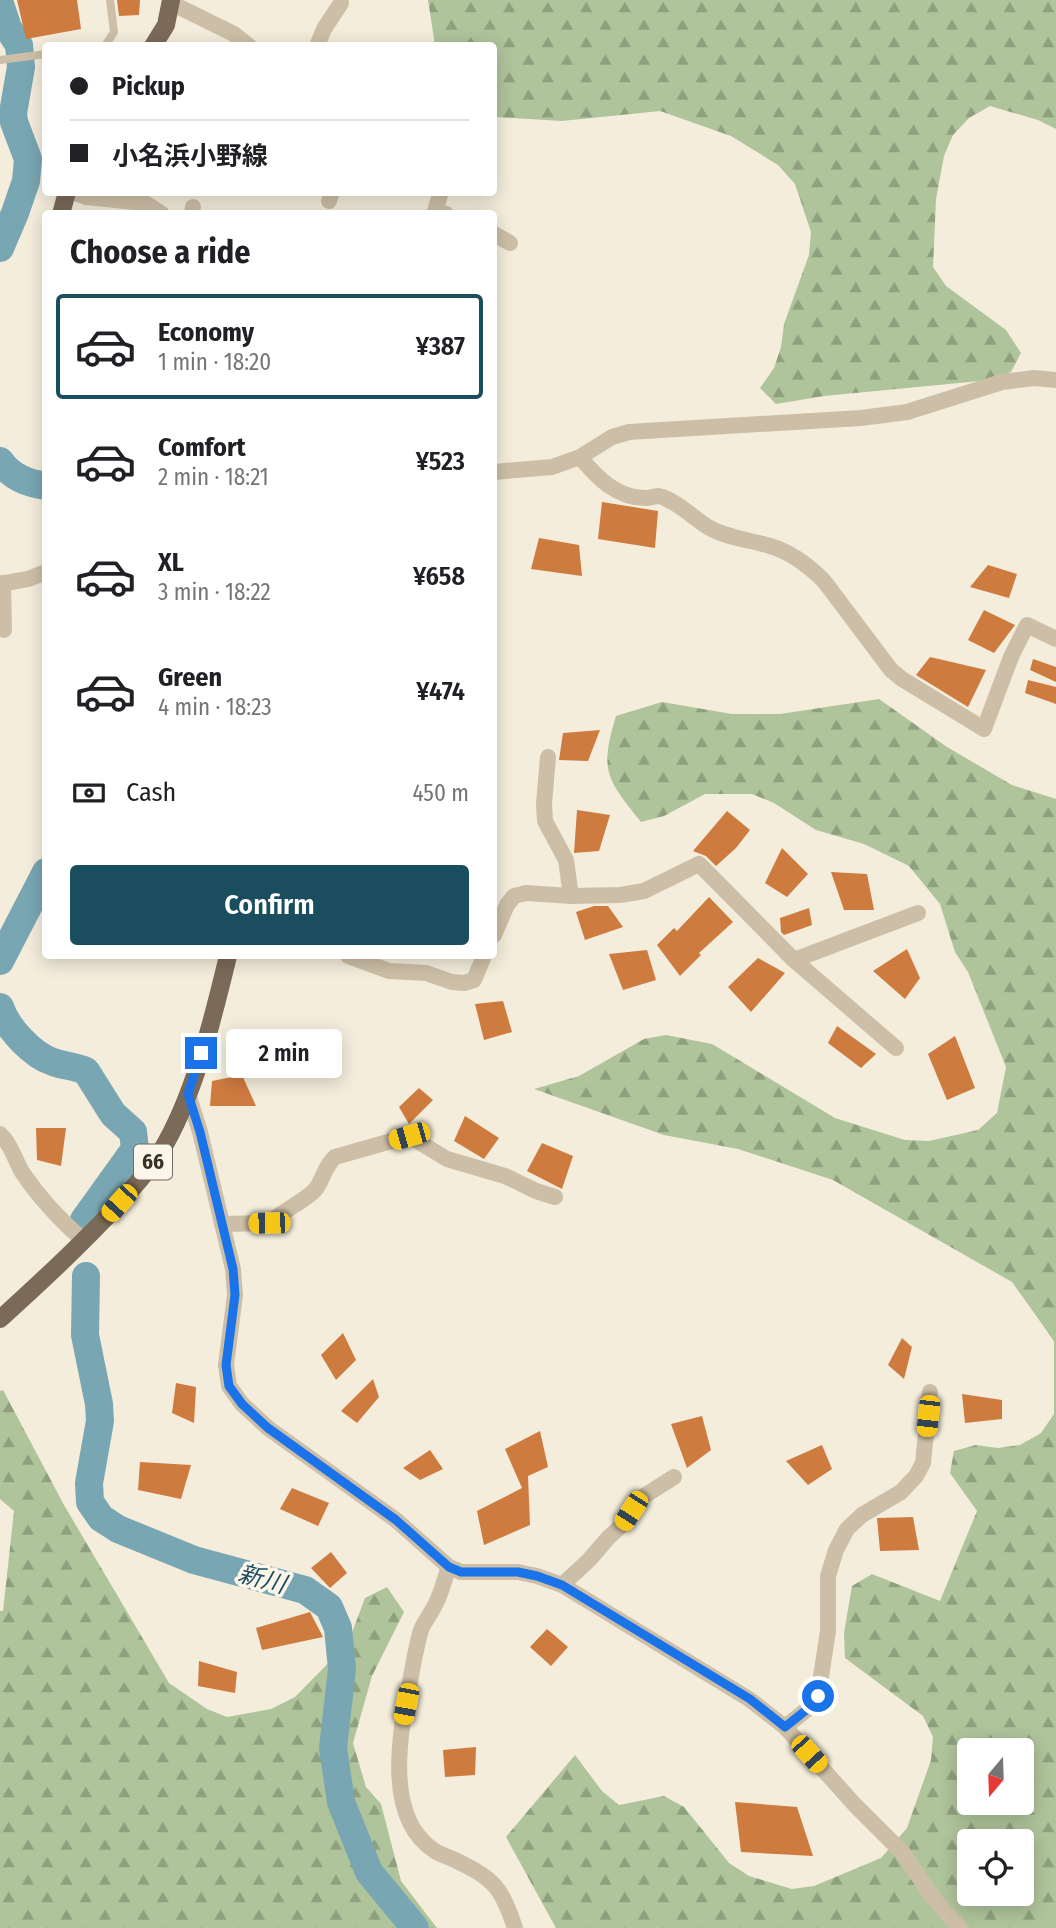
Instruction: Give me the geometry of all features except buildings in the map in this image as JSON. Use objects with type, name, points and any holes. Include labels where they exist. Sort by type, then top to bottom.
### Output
[{"type":"main road","points":[[156,42],[166,25],[171,1]]},
{"type":"main road","name":"66","points":[[0,1319],[84,1241],[160,1153],[188,1094],[227,959]]},
{"type":"street","points":[[171,1],[244,42]]},
{"type":"street","points":[[319,42],[341,3]]},
{"type":"street","points":[[83,196],[145,203],[156,210]]},
{"type":"street","points":[[497,236],[510,243]]},
{"type":"street","points":[[497,472],[552,467],[580,457],[612,436],[629,432],[861,418],[907,412],[1002,382],[1034,378],[1056,380]]},
{"type":"street","points":[[580,457],[594,474],[609,486],[627,494],[647,498],[657,496],[670,501],[711,529],[788,552],[824,581],[896,674],[984,729],[1011,657],[1027,625],[1056,639]]},
{"type":"street","points":[[4,630],[1,584],[42,574]]},
{"type":"street","points":[[548,757],[545,821],[566,860],[571,896]]},
{"type":"street","points":[[497,928],[514,896],[526,893],[620,895],[644,891],[699,863],[794,960],[896,1048]]},
{"type":"street","points":[[794,960],[918,913]]},
{"type":"street","points":[[356,959],[388,971],[426,973],[464,983],[474,980],[483,959]]},
{"type":"street","points":[[188,1094],[200,1132],[233,1269],[235,1295],[226,1365],[229,1386],[242,1404],[268,1428],[396,1520],[449,1567],[461,1572],[518,1572],[562,1585],[750,1699],[785,1727],[854,1804],[903,1853],[931,1895],[960,1928]]},
{"type":"street","points":[[0,1135],[44,1203],[84,1241]]},
{"type":"street","points":[[222,1224],[269,1223],[314,1191],[326,1165],[335,1157],[409,1136],[447,1159],[505,1176],[555,1197]]},
{"type":"street","points":[[785,1727],[810,1707],[818,1696],[828,1631],[828,1576],[836,1550],[847,1529],[854,1522],[901,1492],[916,1476],[923,1463],[930,1392]]},
{"type":"street","points":[[562,1585],[590,1560],[622,1525],[640,1498],[674,1477]]},
{"type":"street","points":[[449,1567],[435,1605],[422,1628],[413,1667],[401,1729],[399,1769],[403,1801],[407,1815],[421,1839],[435,1851],[484,1875],[498,1887],[506,1900],[515,1928]]},
{"type":"lane","points":[[107,42],[114,32],[110,0]]},
{"type":"lane","points":[[2,60],[42,55]]},
{"type":"green space","points":[[428,0],[1056,0],[1056,129],[1038,120],[990,106],[969,118],[953,135],[944,156],[936,199],[933,267],[946,286],[1006,330],[1021,353],[1011,372],[990,380],[824,396],[776,404],[760,388],[774,368],[781,347],[784,324],[809,255],[811,232],[795,184],[778,165],[731,136],[660,111],[562,121],[497,117],[497,42],[435,42]]},
{"type":"green space","points":[[879,699],[947,747],[1012,785],[1056,799],[1056,1928],[556,1928],[506,1837],[575,1755],[602,1791],[619,1805],[664,1796],[684,1807],[729,1863],[749,1876],[792,1889],[814,1886],[881,1858],[907,1828],[931,1760],[933,1737],[923,1716],[845,1658],[844,1633],[852,1586],[872,1574],[940,1601],[977,1511],[950,1473],[954,1451],[976,1445],[998,1448],[1020,1445],[1041,1433],[1054,1414],[1054,1341],[1012,1282],[833,1180],[738,1149],[664,1135],[534,1089],[579,1076],[644,1039],[666,1035],[712,1044],[835,1118],[905,1140],[929,1141],[978,1130],[997,1113],[1006,1067],[968,972],[955,952],[940,904],[909,866],[864,844],[816,830],[774,803],[752,794],[705,794],[664,816],[641,822],[620,795],[609,774],[607,763],[616,716],[662,702],[732,714],[780,714]]},
{"type":"green space","points":[[3,1390],[64,1505],[169,1683],[207,1709],[227,1717],[271,1709],[295,1697],[348,1643],[365,1598],[387,1587],[404,1612],[372,1676],[353,1743],[366,1787],[381,1804],[401,1881],[437,1928],[0,1928],[0,1611],[3,1611],[14,1511],[0,1499],[0,1391]]},
{"type":"waterway","name":"新川","points":[[0,4],[8,28],[19,45],[21,67],[13,113],[28,159],[26,181],[0,248]]},
{"type":"waterway","name":"新川","points":[[0,461],[20,478],[42,485]]},
{"type":"waterway","name":"新川","points":[[0,961],[42,880]]},
{"type":"waterway","name":"新川","points":[[0,1007],[14,1032],[37,1053],[53,1062],[86,1071],[113,1114],[133,1132],[135,1149],[84,1220]]},
{"type":"waterway","name":"新川","points":[[86,1276],[85,1335],[100,1421],[89,1483],[90,1502],[101,1518],[118,1529],[194,1560],[305,1590],[329,1607],[338,1628],[342,1669],[333,1748],[341,1802],[369,1872],[415,1928]]},
{"type":"route","points":[[201,1053],[188,1094],[200,1132],[233,1269],[235,1295],[226,1365],[229,1386],[242,1404],[268,1428],[396,1520],[449,1567],[461,1572],[518,1572],[562,1585],[750,1699],[785,1727],[810,1707],[818,1696]]}]
